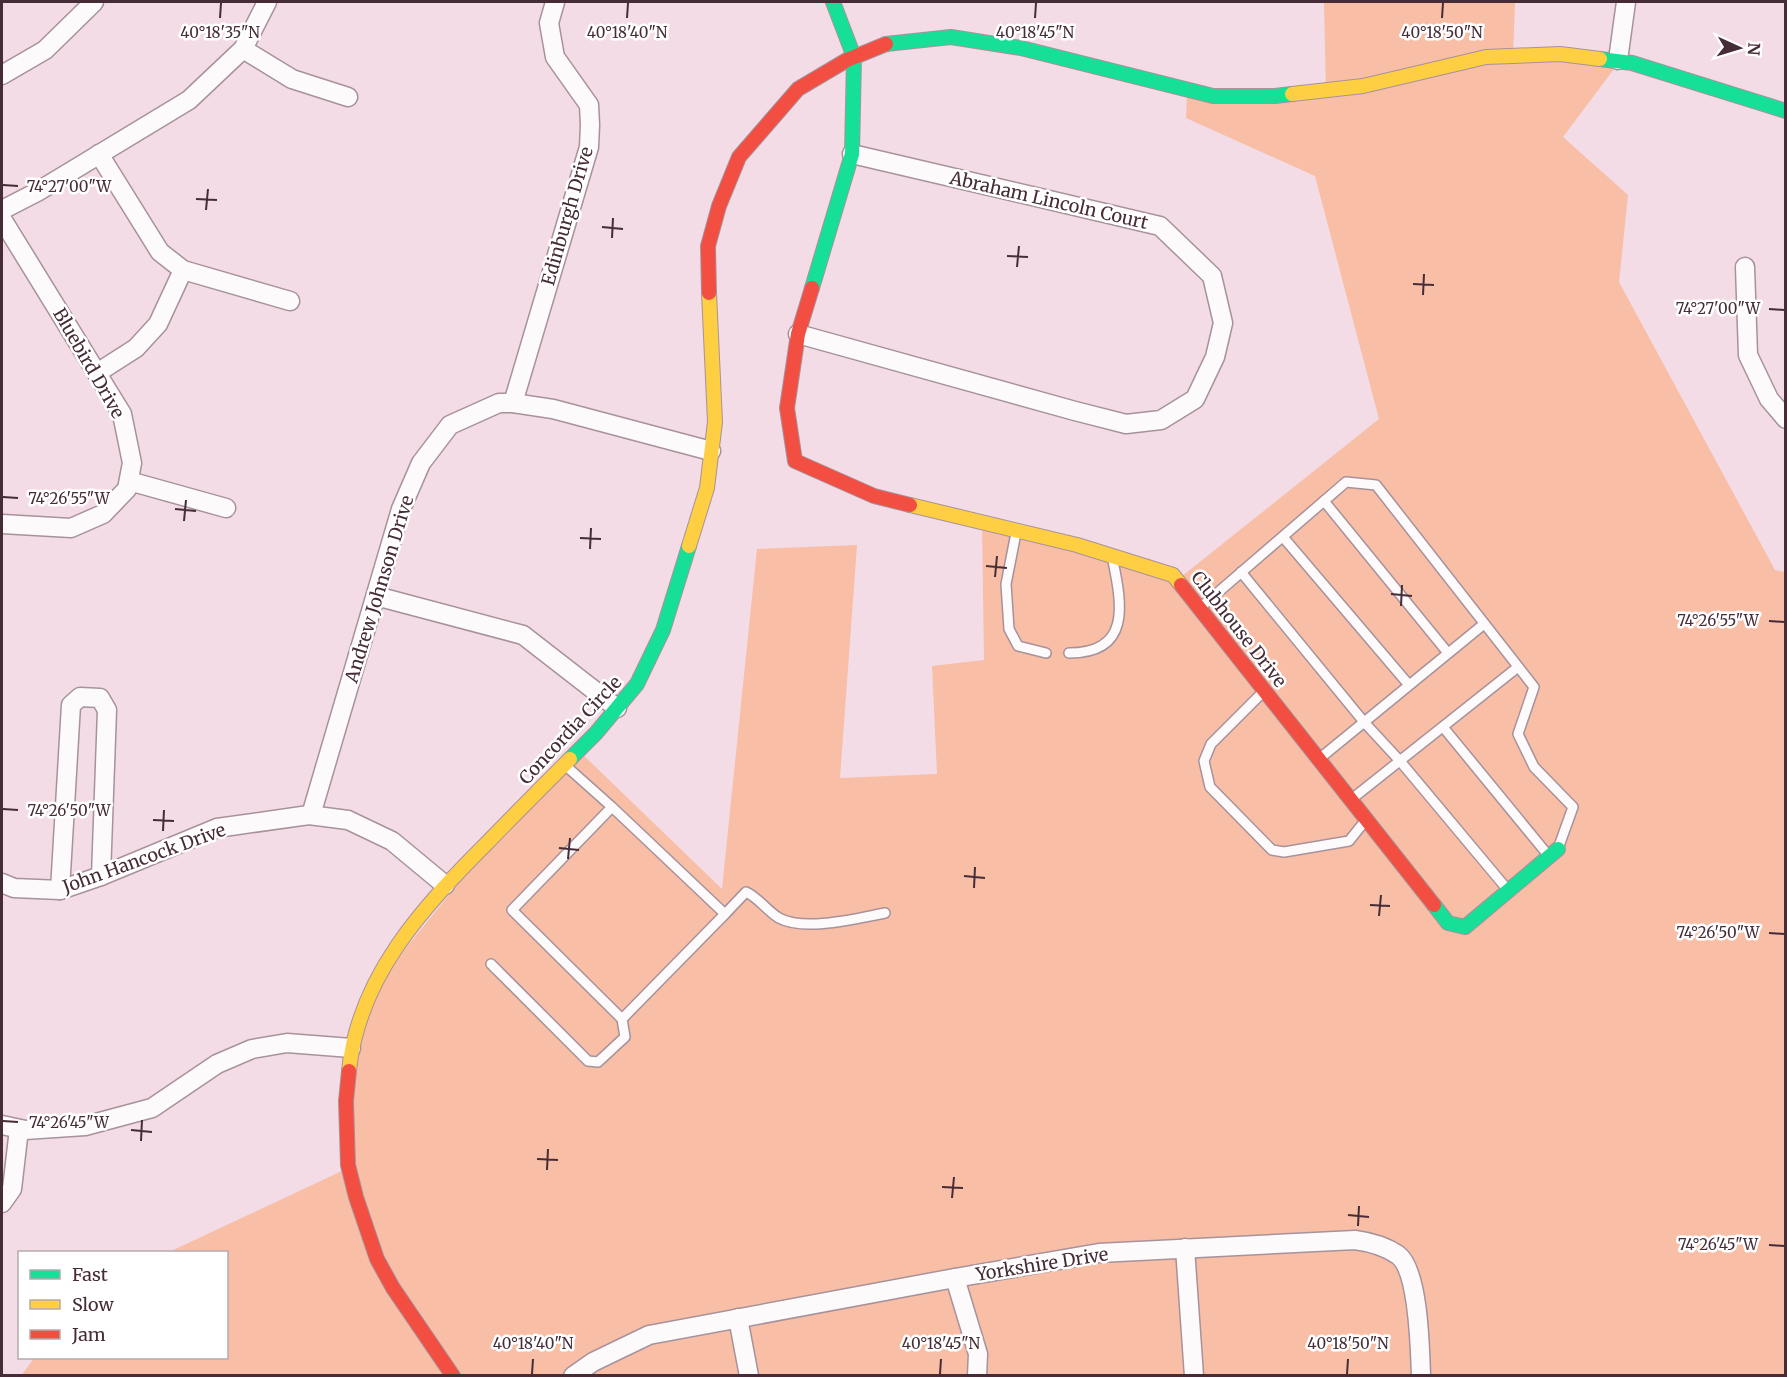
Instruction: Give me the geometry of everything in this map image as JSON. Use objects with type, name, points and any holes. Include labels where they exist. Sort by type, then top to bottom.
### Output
[{"type":"street","points":[[2,75],[45,50],[94,2]]},
{"type":"street","points":[[2,210],[37,192],[189,100],[243,49],[267,2]]},
{"type":"street","name":"Edinburgh Drive","points":[[513,403],[589,147],[589,105],[555,57],[549,22],[555,2]]},
{"type":"street","points":[[798,334],[852,154],[854,57],[833,2]]},
{"type":"street","points":[[1618,60],[1626,2]]},
{"type":"street","name":"Concordia Circle","points":[[453,1376],[393,1288],[377,1259],[359,1206],[348,1165],[346,1101],[351,1048],[369,992],[403,935],[445,885],[596,733],[637,684],[663,630],[706,488],[715,422],[708,246],[719,206],[739,157],[798,89],[854,57],[890,43],[951,37],[1021,48],[1213,96],[1265,96],[1363,86],[1486,57],[1560,54],[1618,60],[1785,111]]},
{"type":"street","points":[[243,49],[292,79],[348,97]]},
{"type":"street","points":[[99,154],[160,252],[183,270],[290,301]]},
{"type":"street","name":"Abraham Lincoln Court","points":[[798,334],[1126,424],[1161,420],[1194,399],[1215,357],[1223,323],[1212,276],[1160,226],[852,154]]},
{"type":"street","name":"Bluebird Drive","points":[[2,219],[122,414],[132,463],[129,481]]},
{"type":"street","points":[[1745,267],[1748,355],[1769,399],[1785,419]]},
{"type":"street","points":[[97,373],[136,348],[158,324],[183,270]]},
{"type":"street","name":"Clubhouse Drive","points":[[798,334],[787,408],[795,461],[874,496],[1112,556],[1173,575],[1448,922],[1465,927],[1553,853]]},
{"type":"street","name":"Andrew Johnson Drive","points":[[311,815],[401,509],[421,463],[450,425],[500,403],[513,403],[553,409],[711,451]]},
{"type":"street","points":[[2,524],[71,528],[103,514],[127,489],[129,481],[226,508]]},
{"type":"street","points":[[376,596],[523,634],[617,708]]},
{"type":"street","points":[[60,890],[71,705],[80,697],[100,698],[107,710],[101,876]]},
{"type":"street","name":"John Hancock Drive","points":[[2,883],[14,888],[60,890],[101,876],[217,828],[311,815],[348,820],[392,841],[445,885]]},
{"type":"street","points":[[2,1203],[12,1189],[10,1127],[25,1130],[85,1126],[152,1108],[217,1064],[252,1049],[287,1043],[351,1048]]},
{"type":"street","name":"Yorkshire Drive","points":[[573,1376],[593,1362],[649,1335],[955,1278],[1099,1253],[1355,1240],[1375,1243],[1400,1256],[1409,1274],[1417,1307],[1421,1376]]},
{"type":"street","points":[[1185,1248],[1194,1376]]},
{"type":"street","points":[[955,1278],[978,1354],[977,1376]]},
{"type":"street","points":[[738,1318],[749,1376]]},
{"type":"lane","points":[[1199,608],[1346,482],[1376,485],[1533,687],[1518,734],[1534,767],[1573,807],[1553,853],[1443,727]]},
{"type":"lane","points":[[1323,501],[1448,653]]},
{"type":"lane","points":[[1017,531],[1006,584],[1009,629],[1018,646],[1047,653]]},
{"type":"lane","points":[[1283,537],[1409,685]]},
{"type":"lane","points":[[1069,653],[1100,649],[1116,631],[1120,602],[1112,556]]},
{"type":"lane","points":[[1241,573],[1508,891]]},
{"type":"lane","points":[[1319,759],[1484,624]]},
{"type":"lane","points":[[1351,800],[1518,667]]},
{"type":"lane","points":[[1264,691],[1211,744],[1204,761],[1210,787],[1272,850],[1284,852],[1349,842],[1366,820]]},
{"type":"lane","points":[[565,765],[725,914]]},
{"type":"lane","points":[[491,964],[588,1061],[598,1062],[625,1036],[622,1019],[512,910],[612,807]]},
{"type":"lane","points":[[622,1019],[746,892],[756,897],[779,918],[799,922],[835,923],[885,913]]},
{"type":"shaded area","points":[[1324,2],[1515,2],[1513,56],[1620,61],[1563,137],[1628,195],[1619,282],[1775,570],[1785,572],[1785,1375],[21,1376],[33,1359],[228,1359],[228,1251],[171,1251],[344,1170],[360,1005],[526,799],[578,750],[722,889],[757,549],[857,545],[840,778],[937,774],[932,666],[984,660],[982,523],[1176,581],[1379,419],[1315,176],[1186,118],[1187,96],[1326,93]]},
{"type":"traffic: fast","points":[[812,288],[852,154],[854,57],[833,2]]},
{"type":"traffic: fast","points":[[886,44],[951,37],[1021,48],[1213,96],[1292,94]]},
{"type":"traffic: fast","points":[[1600,59],[1632,63],[1786,111]]},
{"type":"traffic: fast","points":[[570,759],[596,733],[637,684],[663,630],[689,546]]},
{"type":"traffic: fast","points":[[1434,905],[1448,923],[1465,927],[1558,849]]},
{"type":"traffic: slow","points":[[1292,94],[1363,86],[1486,57],[1560,54],[1600,59]]},
{"type":"traffic: slow","points":[[689,546],[707,488],[715,422],[709,293]]},
{"type":"traffic: slow","points":[[910,505],[1077,545],[1173,575],[1181,585]]},
{"type":"traffic: slow","points":[[349,1071],[355,1037],[365,1005],[397,946],[417,919],[462,868],[570,759]]},
{"type":"traffic: jam","points":[[709,293],[708,246],[719,206],[739,157],[798,89],[847,60],[886,44]]},
{"type":"traffic: jam","points":[[812,288],[798,334],[787,408],[795,461],[874,496],[910,505]]},
{"type":"traffic: jam","points":[[1181,585],[1434,905]]},
{"type":"traffic: jam","points":[[349,1071],[346,1101],[348,1165],[377,1259],[393,1288],[453,1376]]}]
